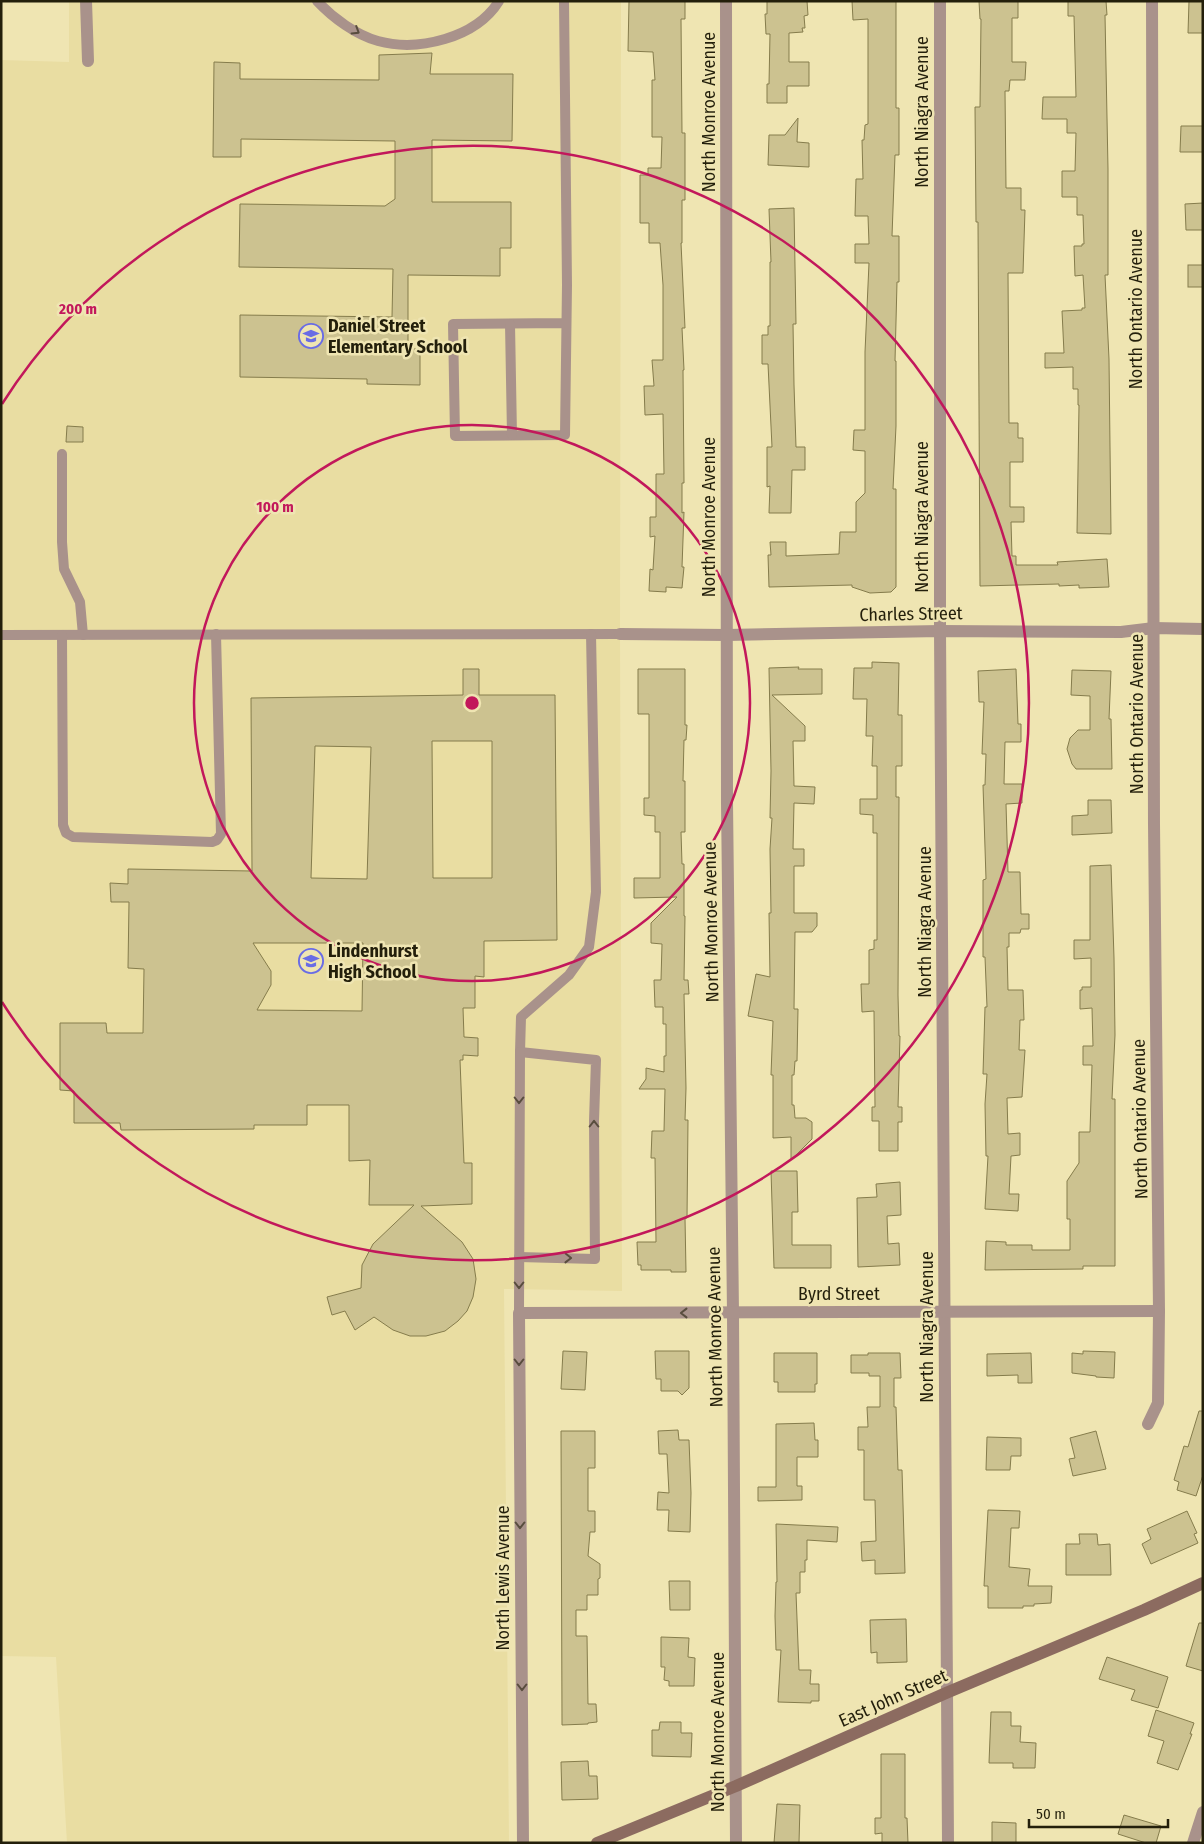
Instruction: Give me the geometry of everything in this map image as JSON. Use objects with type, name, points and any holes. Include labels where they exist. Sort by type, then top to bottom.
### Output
[{"type":"street","points":[[86,1],[88,61]]},
{"type":"street","name":"North Monroe Avenue","points":[[726,1],[727,803],[733,1313],[736,1843]]},
{"type":"street","name":"North Niagra Avenue","points":[[940,1],[940,631],[948,1843]]},
{"type":"street","name":"North Ontario Avenue","points":[[1148,1424],[1158,1403],[1159,1311],[1154,834],[1152,1]]},
{"type":"street","name":"Charles Street","points":[[620,634],[940,631],[1121,632],[1154,628],[1203,629]]},
{"type":"street","name":"Byrd Street","points":[[519,1314],[1159,1311]]},
{"type":"street","name":"North Lewis Avenue","points":[[519,1314],[523,1843]]},
{"type":"street","name":"East John Street","points":[[597,1843],[736,1786],[946,1693],[1144,1610],[1203,1583]]},
{"type":"street","points":[[1193,1843],[1203,1812]]},
{"type":"lane","points":[[317,1],[340,20],[363,35],[377,41],[409,45],[441,40],[474,26],[488,16],[499,1]]},
{"type":"lane","points":[[564,1],[566,323],[565,434],[456,436],[453,324],[566,323]]},
{"type":"lane","points":[[510,324],[512,435]]},
{"type":"lane","points":[[62,454],[62,542],[64,569],[80,602],[82,635]]},
{"type":"lane","points":[[62,635],[63,825],[66,833],[73,837],[212,842],[217,840],[221,834],[216,634]]},
{"type":"lane","points":[[519,1314],[521,1017],[570,974],[589,947],[596,892],[591,634]]},
{"type":"lane","points":[[1,635],[620,634]]},
{"type":"lane","points":[[519,1257],[595,1260],[594,1121],[596,1060],[520,1052]]},
{"type":"shaded area","name":"Lindenhurst High School","points":[[69,1],[621,1],[622,1291],[504,1289],[509,1843],[67,1843],[56,1657],[1,1656],[1,60],[69,62]]},
{"type":"building","points":[[629,1],[685,1],[685,19],[681,19],[682,133],[685,133],[685,200],[682,200],[681,243],[685,328],[682,328],[684,483],[682,483],[682,513],[684,512],[682,567],[684,567],[682,588],[666,587],[666,592],[649,591],[650,569],[653,570],[655,536],[650,537],[650,517],[656,517],[656,474],[664,474],[663,414],[645,415],[644,386],[654,386],[652,360],[663,360],[663,285],[660,243],[649,243],[649,223],[640,223],[640,175],[648,175],[648,168],[661,168],[662,137],[652,137],[652,80],[655,80],[653,52],[628,51]]},
{"type":"building","points":[[767,1],[807,1],[808,15],[804,16],[805,28],[802,28],[803,32],[789,33],[789,62],[809,62],[809,86],[787,86],[787,103],[767,103],[770,34],[766,34],[765,14],[767,14]]},
{"type":"building","points":[[852,1],[896,1],[896,108],[899,108],[899,155],[895,155],[892,236],[899,236],[899,282],[897,282],[896,426],[893,489],[896,489],[896,587],[891,592],[870,593],[852,587],[852,585],[769,587],[768,555],[771,555],[770,542],[786,542],[786,556],[839,554],[840,532],[856,532],[856,502],[865,493],[865,451],[853,450],[854,430],[865,430],[865,352],[869,263],[855,263],[855,244],[869,244],[868,216],[855,216],[856,179],[863,179],[862,140],[864,140],[865,125],[868,124],[868,19],[853,20]]},
{"type":"building","points":[[979,1],[1018,1],[1018,18],[1012,18],[1012,62],[1026,62],[1025,80],[1010,80],[1009,91],[1005,91],[1006,188],[1021,188],[1021,210],[1025,210],[1023,273],[1008,273],[1009,423],[1018,423],[1018,438],[1023,438],[1023,462],[1010,462],[1010,507],[1024,507],[1024,522],[1011,522],[1012,556],[1016,556],[1016,565],[1058,565],[1057,562],[1107,559],[1109,587],[1079,588],[1079,585],[1059,586],[1059,584],[980,586],[978,222],[976,222],[975,107],[980,107],[981,19]]},
{"type":"building","points":[[1068,1],[1106,1],[1108,275],[1105,275],[1109,359],[1111,534],[1077,533],[1078,389],[1073,389],[1073,367],[1045,368],[1045,353],[1064,353],[1062,311],[1082,310],[1082,308],[1085,308],[1083,275],[1075,276],[1074,246],[1082,246],[1084,244],[1083,215],[1077,215],[1077,197],[1062,197],[1062,171],[1075,171],[1076,133],[1067,133],[1067,119],[1042,119],[1043,97],[1076,97],[1074,16],[1068,16]]},
{"type":"building","points":[[1189,1],[1203,1],[1203,33],[1188,33]]},
{"type":"building","points":[[432,53],[430,74],[513,74],[512,141],[432,140],[432,202],[511,202],[511,248],[500,248],[500,276],[408,275],[408,349],[420,349],[420,385],[367,384],[367,379],[240,377],[240,315],[392,317],[393,269],[239,267],[240,204],[385,206],[395,199],[395,141],[241,139],[241,157],[213,157],[214,62],[240,63],[240,79],[379,80],[379,55]]},
{"type":"building","points":[[798,118],[797,142],[809,143],[809,167],[768,165],[769,135],[785,135]]},
{"type":"building","points":[[1181,126],[1203,126],[1203,152],[1180,152]]},
{"type":"building","points":[[1203,203],[1203,230],[1186,230],[1185,204]]},
{"type":"building","points":[[794,208],[796,324],[793,324],[796,447],[805,447],[805,470],[792,470],[791,513],[769,513],[770,486],[767,487],[767,447],[772,447],[768,364],[762,364],[762,335],[768,335],[768,326],[770,326],[771,262],[769,209]]},
{"type":"building","points":[[1188,265],[1203,265],[1203,287],[1188,287]]},
{"type":"building","points":[[67,426],[83,427],[83,442],[66,442]]},
{"type":"building","points":[[872,662],[899,663],[898,715],[902,715],[902,766],[896,766],[896,797],[899,797],[898,995],[900,1036],[898,1107],[902,1107],[902,1122],[898,1122],[898,1151],[879,1151],[879,1121],[872,1121],[872,1107],[875,1107],[874,1011],[862,1012],[861,984],[869,984],[869,950],[874,949],[874,940],[877,940],[877,833],[873,833],[873,815],[860,814],[860,799],[877,799],[877,766],[872,766],[873,736],[866,736],[867,699],[853,699],[854,668],[872,668]]},
{"type":"building","points":[[799,667],[798,669],[822,669],[822,694],[772,695],[805,726],[805,741],[793,741],[794,786],[815,787],[814,804],[794,803],[793,849],[804,849],[804,866],[794,866],[794,913],[817,913],[817,926],[812,932],[795,932],[794,1009],[798,1009],[797,1061],[795,1061],[794,1075],[792,1075],[792,1105],[794,1105],[795,1118],[806,1118],[812,1122],[812,1139],[791,1160],[791,1137],[773,1138],[773,1075],[771,1075],[773,1021],[748,1016],[756,974],[770,977],[769,913],[771,913],[770,849],[772,818],[770,818],[769,668]]},
{"type":"building","points":[[463,669],[479,669],[479,695],[555,695],[557,940],[484,941],[484,977],[475,976],[475,1008],[463,1008],[464,1037],[478,1038],[478,1056],[463,1055],[463,1060],[460,1060],[464,1163],[472,1163],[472,1204],[421,1206],[462,1242],[473,1259],[476,1279],[473,1297],[467,1311],[445,1331],[426,1336],[410,1336],[393,1330],[374,1317],[355,1330],[345,1311],[332,1315],[327,1297],[361,1288],[362,1265],[373,1244],[414,1205],[369,1205],[370,1160],[349,1161],[349,1105],[307,1105],[307,1125],[254,1125],[254,1129],[121,1130],[120,1123],[74,1123],[74,1091],[60,1090],[60,1023],[106,1023],[107,1033],[143,1033],[144,969],[128,968],[129,902],[111,902],[110,883],[128,884],[128,869],[252,871],[251,698],[463,695]],"holes":[[[432,741],[492,741],[492,878],[433,878]],[[315,746],[371,747],[367,879],[311,878]],[[253,943],[363,943],[362,1011],[257,1010],[271,985],[271,971]]]},
{"type":"building","points":[[638,669],[685,669],[685,725],[687,725],[686,740],[684,740],[683,781],[685,781],[685,832],[681,832],[682,864],[684,864],[684,980],[688,980],[689,994],[684,994],[685,1120],[688,1120],[687,1218],[685,1218],[686,1272],[641,1270],[641,1265],[638,1265],[637,1242],[656,1242],[655,1158],[651,1158],[652,1131],[664,1131],[665,1089],[639,1089],[646,1079],[646,1068],[664,1072],[664,1056],[666,1056],[666,1024],[663,1024],[663,1007],[655,1007],[654,980],[661,980],[662,944],[651,943],[651,923],[677,897],[634,898],[634,878],[660,878],[660,832],[655,832],[655,816],[644,815],[644,798],[649,798],[649,714],[638,714]]},
{"type":"building","points":[[1016,669],[1018,724],[1021,724],[1021,742],[1005,742],[1004,784],[1022,784],[1022,803],[1006,804],[1008,872],[1020,872],[1021,914],[1029,914],[1029,929],[1021,929],[1020,933],[1009,933],[1009,947],[1007,947],[1008,990],[1023,990],[1024,1020],[1020,1020],[1019,1050],[1025,1050],[1022,1097],[1007,1098],[1008,1134],[1020,1133],[1020,1155],[1011,1156],[1009,1194],[1019,1194],[1018,1211],[985,1209],[988,1156],[986,1156],[985,1104],[987,1074],[983,1074],[985,1007],[987,1007],[985,957],[983,957],[983,880],[986,879],[983,785],[985,785],[986,754],[982,754],[984,702],[979,702],[978,671]]},
{"type":"building","points":[[1072,670],[1111,671],[1109,719],[1111,719],[1112,769],[1076,769],[1072,764],[1067,749],[1070,738],[1078,730],[1090,730],[1090,696],[1071,695]]},
{"type":"building","points":[[1088,800],[1111,800],[1112,833],[1072,835],[1072,816],[1088,815]]},
{"type":"building","points":[[1111,865],[1115,1035],[1112,1099],[1115,1099],[1115,1266],[1083,1266],[1083,1269],[985,1270],[986,1241],[1006,1242],[1006,1245],[1032,1245],[1032,1250],[1070,1250],[1070,1219],[1067,1219],[1067,1181],[1079,1163],[1079,1132],[1090,1132],[1092,1065],[1083,1065],[1083,1046],[1093,1046],[1092,1008],[1080,1009],[1080,990],[1082,990],[1082,987],[1091,987],[1091,958],[1074,959],[1074,940],[1090,940],[1090,866]]},
{"type":"building","points":[[771,1171],[797,1171],[798,1212],[792,1212],[792,1245],[831,1245],[831,1268],[774,1268]]},
{"type":"building","points":[[900,1182],[901,1215],[887,1216],[888,1244],[899,1243],[900,1265],[858,1267],[857,1198],[877,1197],[876,1184]]},
{"type":"building","points":[[563,1351],[587,1352],[585,1390],[561,1389]]},
{"type":"building","points":[[655,1351],[689,1351],[689,1388],[682,1395],[678,1391],[661,1391],[661,1379],[656,1379]]},
{"type":"building","points":[[1083,1351],[1115,1352],[1114,1378],[1072,1373],[1072,1353],[1083,1354]]},
{"type":"building","points":[[774,1353],[817,1353],[817,1384],[815,1384],[815,1392],[778,1392],[778,1382],[774,1382]]},
{"type":"building","points":[[868,1353],[900,1353],[901,1378],[894,1378],[894,1407],[896,1407],[898,1470],[902,1470],[905,1573],[875,1574],[875,1560],[862,1561],[861,1542],[876,1541],[875,1500],[864,1500],[864,1450],[858,1450],[858,1427],[868,1427],[867,1407],[880,1407],[880,1376],[869,1376],[869,1373],[851,1373],[851,1355],[868,1355]]},
{"type":"building","points":[[1031,1353],[1032,1383],[1018,1383],[1018,1375],[987,1376],[987,1354]]},
{"type":"building","points":[[1199,1411],[1203,1411],[1203,1475],[1196,1496],[1177,1490],[1179,1482],[1174,1480],[1184,1446],[1188,1447]]},
{"type":"building","points":[[814,1423],[815,1440],[818,1440],[818,1457],[797,1457],[797,1486],[802,1486],[802,1500],[758,1501],[758,1487],[776,1487],[776,1424]]},
{"type":"building","points":[[678,1430],[679,1440],[689,1440],[690,1532],[668,1531],[669,1510],[657,1510],[658,1492],[669,1493],[667,1454],[659,1454],[658,1431]]},
{"type":"building","points":[[561,1431],[595,1431],[595,1468],[588,1468],[588,1511],[595,1511],[595,1532],[590,1532],[588,1556],[600,1564],[600,1578],[598,1579],[598,1595],[587,1595],[587,1610],[576,1610],[576,1636],[587,1636],[588,1704],[596,1704],[597,1722],[588,1724],[562,1725]]},
{"type":"building","points":[[1096,1431],[1106,1469],[1073,1476],[1069,1459],[1075,1458],[1070,1438]]},
{"type":"building","points":[[987,1437],[1021,1438],[1021,1456],[1011,1456],[1010,1470],[986,1470]]},
{"type":"building","points":[[988,1510],[1020,1511],[1019,1528],[1011,1528],[1009,1567],[1030,1569],[1028,1586],[1052,1586],[1051,1603],[1034,1604],[1034,1606],[1023,1606],[1023,1608],[988,1608],[988,1586],[984,1586]]},
{"type":"building","points":[[1187,1511],[1197,1533],[1194,1534],[1198,1543],[1151,1564],[1142,1544],[1151,1539],[1147,1529]]},
{"type":"building","points":[[776,1524],[838,1527],[837,1542],[807,1540],[805,1572],[800,1572],[800,1593],[796,1593],[799,1670],[811,1670],[810,1684],[819,1684],[819,1701],[811,1701],[811,1703],[778,1702],[781,1650],[776,1650]]},
{"type":"building","points":[[1079,1534],[1097,1534],[1098,1545],[1110,1544],[1111,1575],[1066,1575],[1066,1544],[1080,1544]]},
{"type":"building","points":[[669,1581],[690,1581],[690,1610],[670,1610]]},
{"type":"building","points":[[906,1619],[907,1662],[877,1663],[877,1652],[871,1653],[870,1620]]},
{"type":"building","points":[[1199,1623],[1203,1623],[1203,1671],[1186,1666]]},
{"type":"building","points":[[661,1637],[689,1638],[688,1657],[695,1658],[694,1686],[669,1686],[669,1681],[664,1680],[665,1667],[661,1667]]},
{"type":"building","points":[[1107,1657],[1168,1677],[1158,1708],[1131,1700],[1135,1690],[1099,1679]]},
{"type":"building","points":[[1156,1710],[1194,1723],[1190,1734],[1192,1734],[1178,1770],[1157,1763],[1164,1741],[1148,1736]]},
{"type":"building","points":[[991,1712],[1011,1712],[1011,1726],[1021,1726],[1020,1742],[1036,1743],[1035,1768],[1013,1768],[1013,1763],[989,1763]]},
{"type":"building","points":[[660,1722],[681,1722],[681,1733],[692,1733],[691,1757],[652,1756],[652,1730],[659,1730]]},
{"type":"building","points":[[881,1754],[905,1754],[905,1818],[907,1818],[908,1843],[882,1843],[882,1833],[875,1834],[875,1818],[881,1818]]},
{"type":"building","points":[[588,1761],[589,1776],[597,1776],[598,1799],[562,1800],[561,1762]]},
{"type":"building","points":[[777,1804],[800,1805],[799,1843],[774,1843]]},
{"type":"building","points":[[1124,1815],[1161,1826],[1156,1843],[1146,1843],[1118,1834]]},
{"type":"building","points":[[992,1822],[1016,1823],[1016,1843],[992,1843]]},
{"type":"place","name":"Daniel Street Elementary School","points":[[311,336]]},
{"type":"place","name":"Lindenhurst High School","points":[[311,961]]}]
